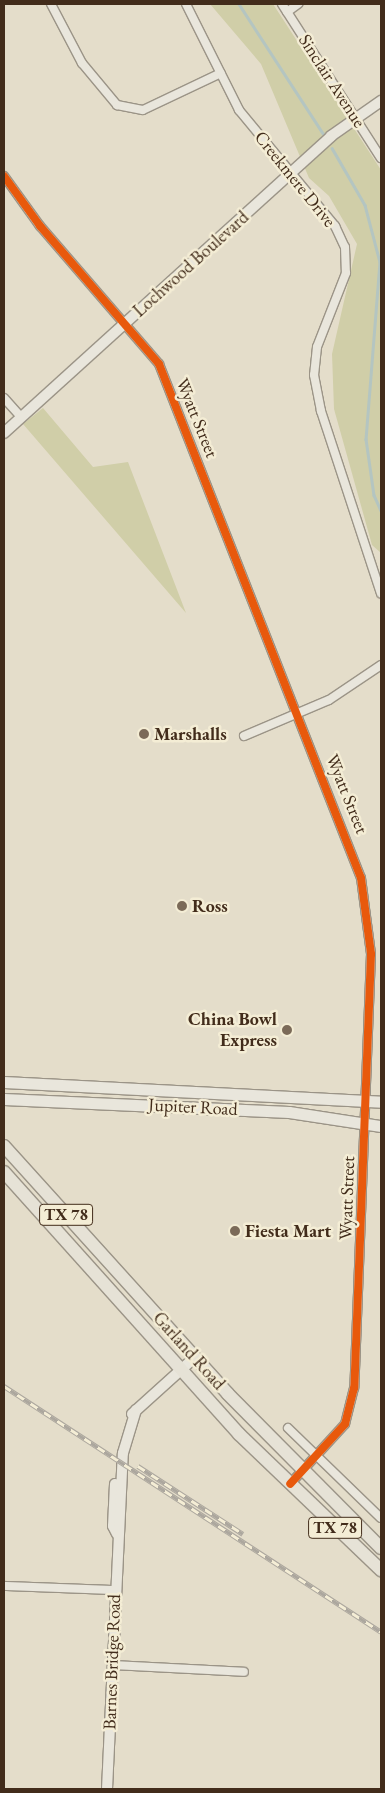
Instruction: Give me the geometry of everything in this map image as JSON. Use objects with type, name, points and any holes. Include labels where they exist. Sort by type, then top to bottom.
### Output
[{"type":"main road","name":"Jupiter Road","points":[[4,1082],[252,1093],[381,1102]]},
{"type":"main road","points":[[89,1085],[98,1102]]},
{"type":"main road","points":[[252,1093],[255,1110]]},
{"type":"main road","name":"Jupiter Road","points":[[4,1099],[255,1110],[381,1126]]},
{"type":"main road","name":"Garland Road","points":[[4,1146],[129,1283],[194,1358],[302,1472],[381,1548]]},
{"type":"main road","name":"Garland Road","points":[[4,1172],[181,1370],[290,1484],[381,1570]]},
{"type":"main road","points":[[35,1207],[49,1195]]},
{"type":"main road","points":[[116,1296],[129,1283]]},
{"type":"street","points":[[51,4],[82,63],[117,105],[143,110],[222,73]]},
{"type":"street","name":"Creekmere Drive","points":[[186,4],[239,110],[335,226],[348,259],[317,347],[314,375],[321,411],[381,593]]},
{"type":"street","name":"Sinclair Avenue","points":[[282,4],[381,158]]},
{"type":"street","points":[[287,12],[298,4]]},
{"type":"street","name":"Lochwood Boulevard","points":[[4,433],[354,116],[381,101]]},
{"type":"street","name":"Wyatt Street","points":[[4,176],[40,226],[146,344],[171,391],[354,850],[368,914],[372,954],[354,1388],[345,1424],[317,1457],[290,1484]]},
{"type":"street","points":[[4,398],[21,417]]},
{"type":"street","points":[[244,736],[329,700],[381,665]]},
{"type":"street","name":"Barnes Bridge Road","points":[[107,1789],[117,1534],[114,1526],[117,1449],[126,1420],[194,1358]]},
{"type":"street","points":[[288,1428],[381,1518]]},
{"type":"street","points":[[4,1586],[115,1590]]},
{"type":"street","points":[[112,1665],[244,1672]]},
{"type":"shaded area","points":[[210,4],[273,4],[381,170],[381,553],[372,545],[334,409],[332,354],[357,244],[329,196],[309,178],[261,64]]},
{"type":"shaded area","points":[[43,408],[93,467],[128,462],[186,613],[23,424]]},
{"type":"waterway","points":[[239,4],[324,135]]},
{"type":"waterway","points":[[332,148],[365,205],[380,262],[366,439],[374,495],[381,511]]},
{"type":"railway","points":[[4,1386],[381,1632]]},
{"type":"railway","points":[[138,1466],[243,1534]]},
{"type":"cycle path","points":[[4,176],[40,226],[159,364],[361,878],[371,954],[354,1388],[345,1424],[290,1484]]},
{"type":"place","name":"Marshalls","points":[[144,734]]},
{"type":"place","name":"Ross","points":[[182,906]]},
{"type":"place","name":"China Bowl Express","points":[[287,1030]]},
{"type":"place","name":"Fiesta Mart","points":[[235,1231]]}]
